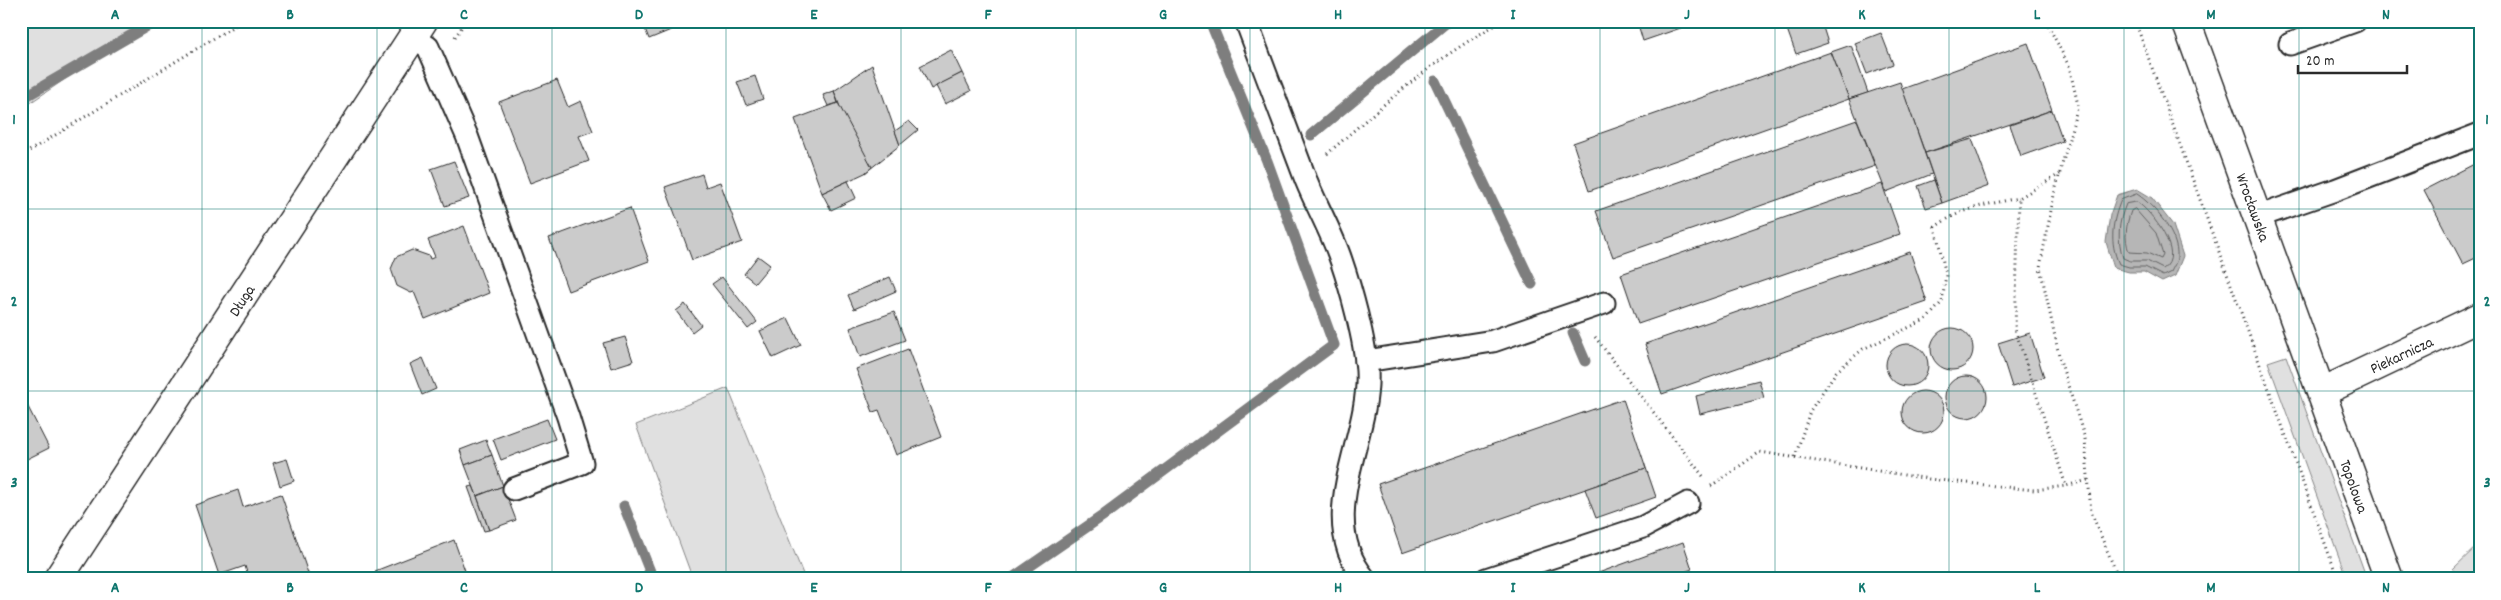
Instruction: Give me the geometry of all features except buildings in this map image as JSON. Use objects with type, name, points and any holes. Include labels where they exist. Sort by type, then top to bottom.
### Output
[{"type":"street","name":"Wrocławska","points":[[2186,21],[2322,392]]},
{"type":"street","name":"Długa","points":[[58,579],[418,29]]},
{"type":"street","name":"Piekarnicza","points":[[2322,392],[2480,317]]},
{"type":"street","name":"Topolowa","points":[[2322,392],[2389,579]]},
{"type":"lane","points":[[1246,21],[1307,182],[1341,260],[1366,362],[1364,404],[1342,515],[1346,544],[1365,579]]},
{"type":"lane","points":[[2290,44],[2355,21]]},
{"type":"lane","points":[[418,29],[428,47],[467,136],[568,416],[582,463],[514,489]]},
{"type":"lane","points":[[2257,217],[2335,190],[2480,134]]},
{"type":"lane","points":[[1366,362],[1493,341],[1604,303]]},
{"type":"lane","points":[[1486,579],[1643,527],[1688,504]]},
{"type":"path","points":[[21,156],[242,21]]},
{"type":"path","points":[[1307,182],[1315,165],[1395,94],[1443,56],[1503,21]]},
{"type":"path","points":[[2046,21],[2069,66],[2078,105],[2054,195],[2040,267],[2060,360],[2085,439],[2091,512],[2119,579]]},
{"type":"path","points":[[2135,21],[2338,579]]},
{"type":"path","points":[[1795,456],[1810,411],[1836,372],[1864,349],[1927,319],[1942,302],[1946,275],[1936,226],[1948,218],[1971,208],[2019,198],[2060,174]]},
{"type":"path","points":[[2019,198],[2015,329],[2066,486]]},
{"type":"path","points":[[1576,312],[1711,486]]},
{"type":"path","points":[[1688,504],[1760,452],[1795,456],[1929,479],[2034,490],[2066,486],[2088,480]]},
{"type":"shaded area","points":[[36,21],[151,21],[21,109],[21,30]]},
{"type":"shaded area","points":[[2286,356],[2367,579],[2347,579],[2268,362]]},
{"type":"shaded area","points":[[728,388],[805,579],[680,579],[691,574],[636,425]]},
{"type":"shaded area","points":[[2480,543],[2480,579],[2457,579],[2453,569]]},
{"type":"water","points":[[2137,189],[2152,198],[2173,225],[2183,256],[2175,276],[2162,282],[2144,272],[2129,272],[2114,268],[2106,242],[2110,215],[2117,195]]},
{"type":"waterway","points":[[21,99],[156,21]]},
{"type":"waterway","points":[[1015,579],[1014,577],[1104,515],[1334,345],[1267,161],[1210,21]]},
{"type":"waterway","points":[[1311,135],[1448,21]]},
{"type":"waterway","points":[[1435,81],[1532,284]]},
{"type":"waterway","points":[[1573,333],[1585,361]]},
{"type":"waterway","points":[[624,506],[653,579]]}]
